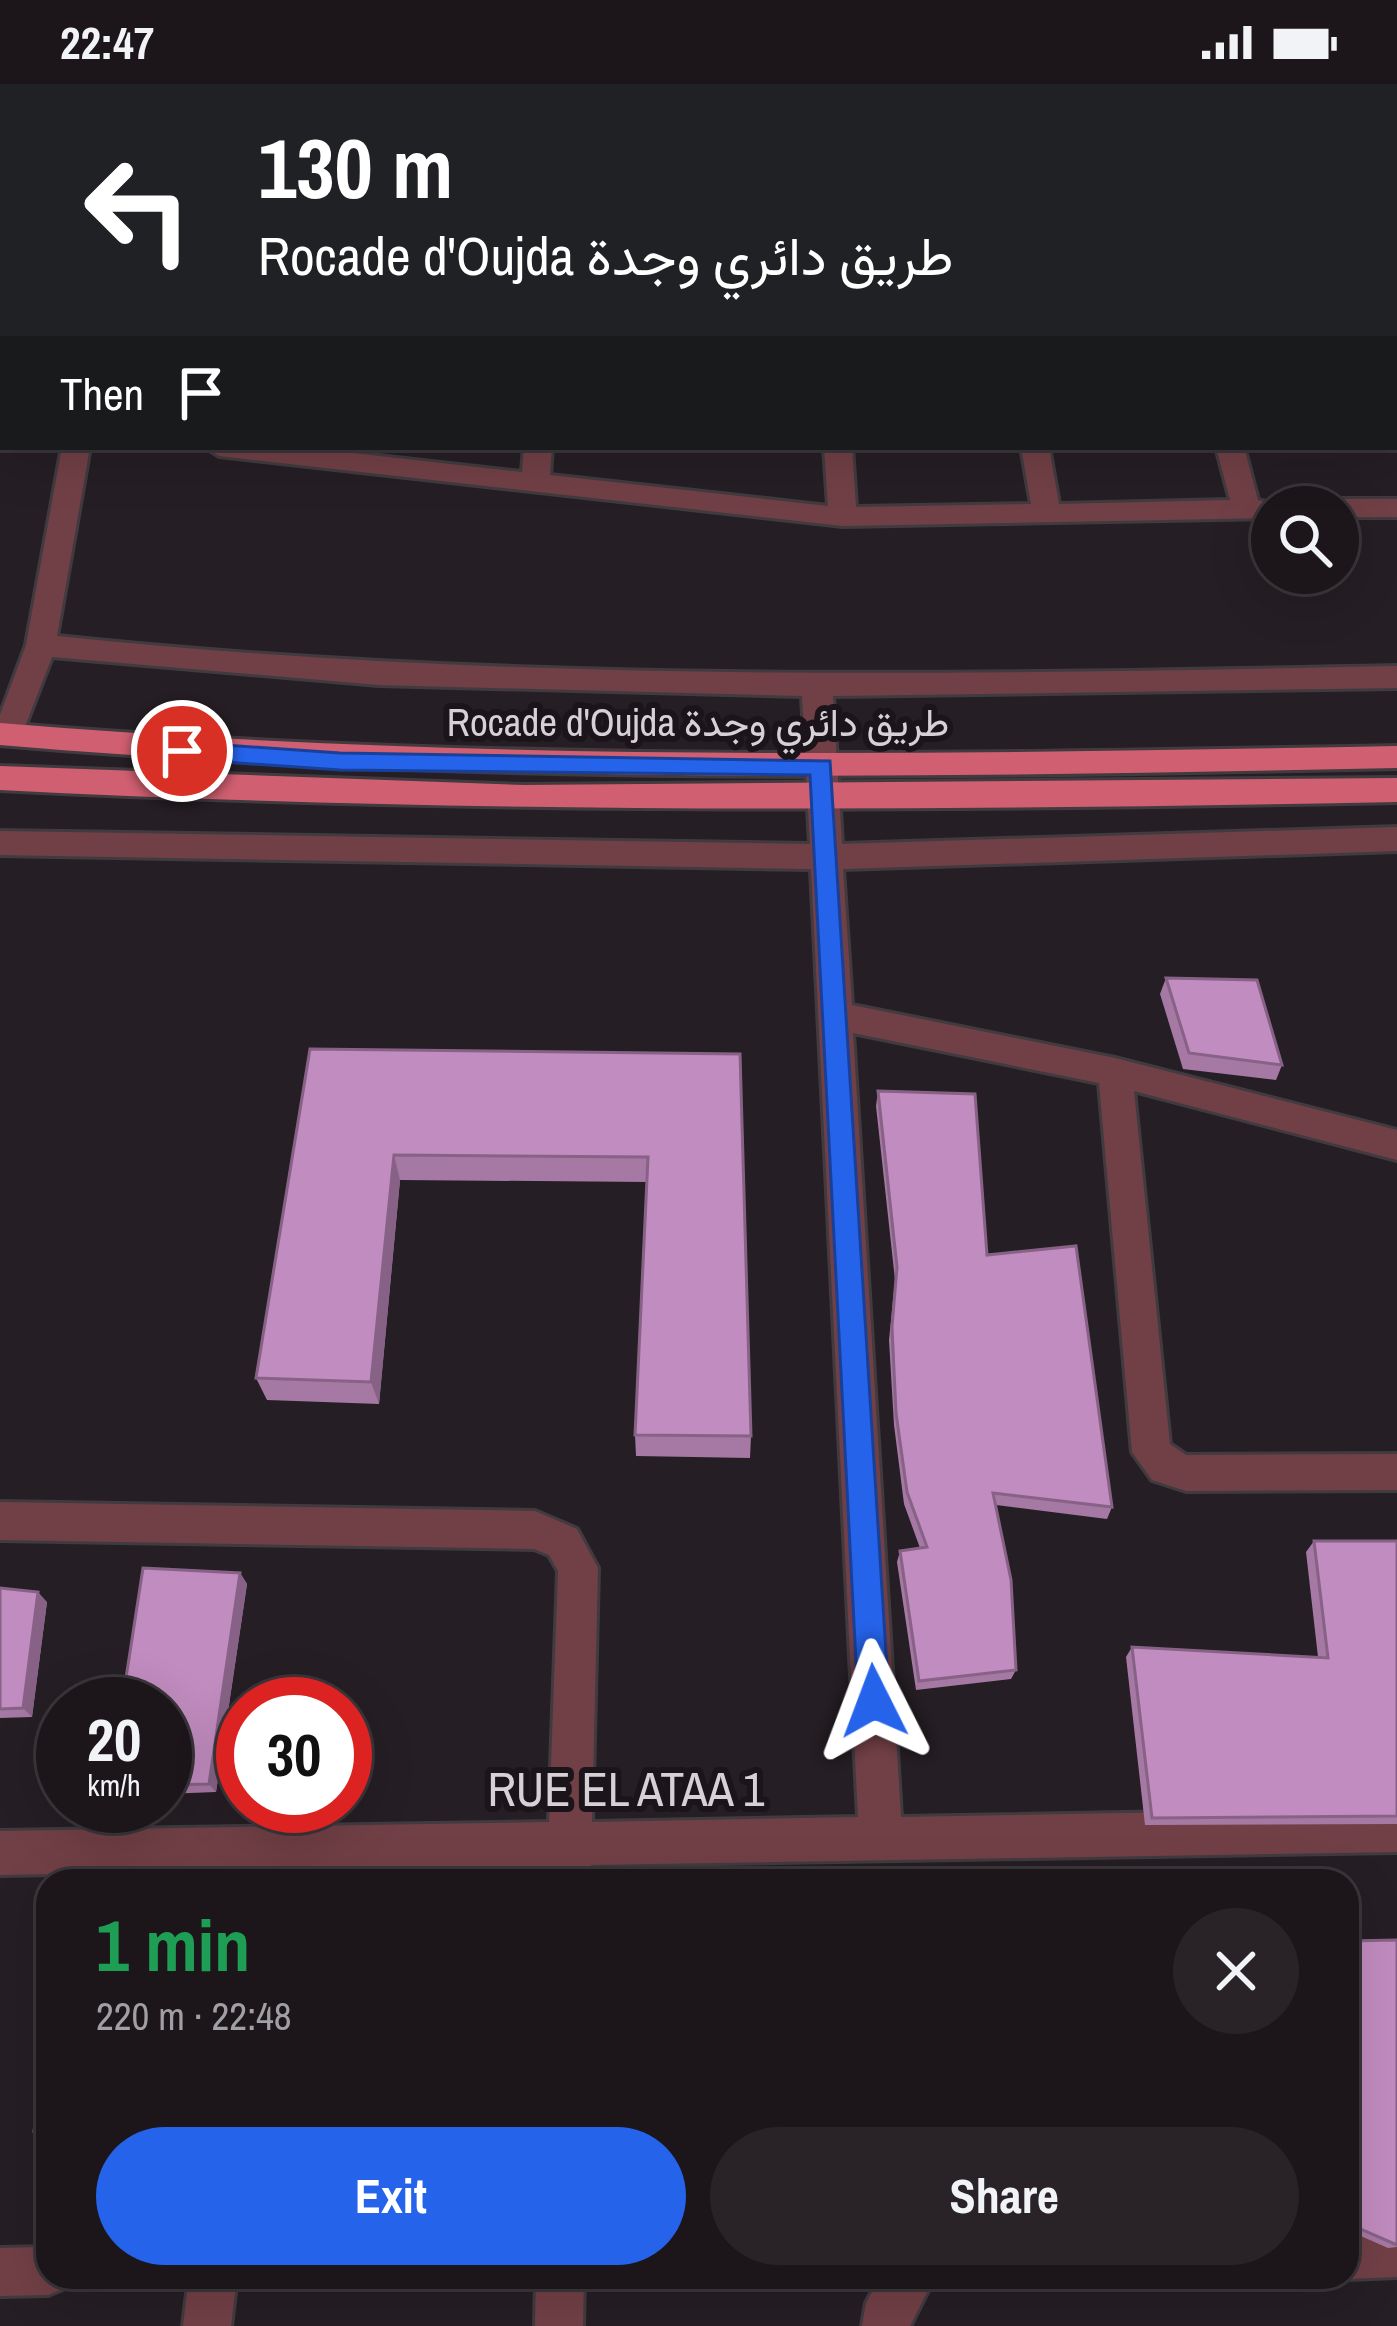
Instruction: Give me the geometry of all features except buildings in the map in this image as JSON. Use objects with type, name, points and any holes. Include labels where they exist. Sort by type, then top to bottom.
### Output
[{"type":"highway","name":"Rocade d'Oujda طريق دائري وجدة","points":[[4,734],[340,762],[823,784],[1397,790]]},
{"type":"highway","name":"Rocade d'Oujda طريق دائري وجدة","points":[[0,778],[336,796],[823,784],[1397,757]]},
{"type":"street","points":[[4,734],[41,645],[75,450]]},
{"type":"street","points":[[265,450],[358,456],[535,484],[843,517],[1251,510]]},
{"type":"street","points":[[535,484],[538,450]]},
{"type":"street","points":[[838,450],[843,517]]},
{"type":"street","points":[[1036,450],[1046,512]]},
{"type":"street","points":[[1231,450],[1251,491]]},
{"type":"street","points":[[1359,508],[1397,508]]},
{"type":"street","points":[[41,645],[218,667],[441,682],[817,687],[1397,677]]},
{"type":"street","points":[[817,687],[881,1838]]},
{"type":"street","points":[[0,843],[829,856],[1397,839]]},
{"type":"street","points":[[837,1016],[1114,1072],[1397,1144]]},
{"type":"street","points":[[1114,1072],[1151,1452],[1166,1467],[1186,1473],[1397,1472]]},
{"type":"street","points":[[0,1521],[535,1530],[563,1542],[578,1568],[570,1862]]},
{"type":"street","name":"RUE EL ATAA 1","points":[[0,1853],[261,1864],[570,1862],[881,1838],[1397,1830]]},
{"type":"street","points":[[1359,2255],[1397,2253]]},
{"type":"street","points":[[0,2272],[36,2271]]},
{"type":"street","points":[[207,2326],[212,2289]]},
{"type":"street","points":[[559,2326],[560,2289]]},
{"type":"street","points":[[886,2326],[890,2302],[901,2289]]},
{"type":"route","points":[[182,751],[340,762],[821,767],[874,1701]]}]
